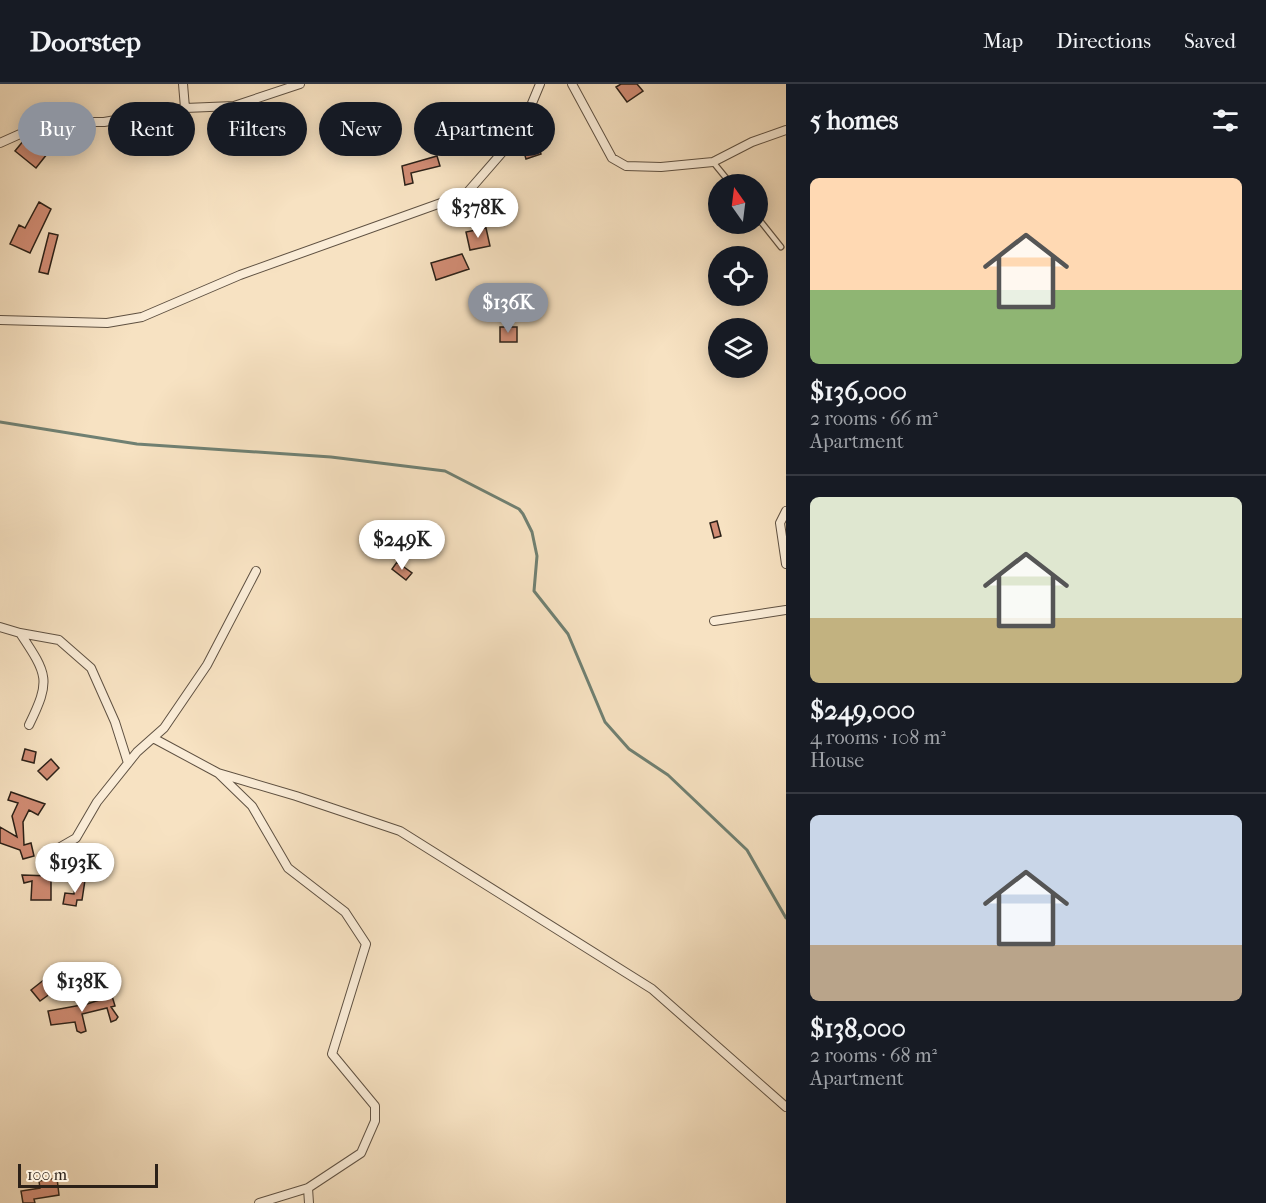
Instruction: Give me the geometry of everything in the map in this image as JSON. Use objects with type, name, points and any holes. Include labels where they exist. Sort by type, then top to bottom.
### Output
[{"type":"street","points":[[183,84],[184,102]]},
{"type":"street","points":[[195,108],[234,106],[297,84]]},
{"type":"street","points":[[0,320],[107,323],[142,317],[240,275],[466,194],[520,132],[540,84]]},
{"type":"street","points":[[572,84],[612,158],[626,166],[661,167],[713,162],[752,142],[786,130]]},
{"type":"street","points":[[0,143],[47,122],[108,121]]},
{"type":"street","points":[[786,511],[780,523],[786,564]]},
{"type":"street","points":[[43,857],[76,838],[97,802],[128,763],[164,728],[207,664],[256,571]]},
{"type":"street","points":[[714,621],[786,610]]},
{"type":"street","points":[[0,627],[59,640],[91,668],[115,722],[128,763]]},
{"type":"street","points":[[20,633],[42,669],[45,693],[29,725]]},
{"type":"street","points":[[153,738],[218,773],[296,796],[409,836],[652,989],[786,1107]]},
{"type":"street","points":[[218,773],[252,806],[288,868],[345,912],[366,944],[332,1054],[375,1106],[375,1120],[361,1153],[308,1188],[259,1203]]},
{"type":"street","points":[[308,1188],[309,1203]]},
{"type":"lane","points":[[713,162],[723,174]]},
{"type":"lane","points":[[768,231],[781,247]]},
{"type":"building","points":[[621,84],[637,84],[643,91],[627,102],[616,87]]},
{"type":"building","points":[[21,156],[45,156],[36,168]]},
{"type":"building","points":[[437,156],[440,166],[411,173],[413,183],[405,185],[402,166]]},
{"type":"building","points":[[39,202],[51,209],[30,253],[10,244],[19,225],[25,228]]},
{"type":"building","points":[[486,228],[490,246],[470,250],[466,232]]},
{"type":"building","points":[[49,233],[58,235],[48,274],[39,272]]},
{"type":"building","points":[[462,254],[469,269],[436,280],[431,263]]},
{"type":"building","points":[[500,327],[517,327],[517,342],[500,342]]},
{"type":"building","points":[[717,521],[721,536],[714,538],[710,523]]},
{"type":"building","points":[[397,562],[412,573],[406,580],[392,569]]},
{"type":"building","points":[[25,749],[36,752],[34,763],[22,760]]},
{"type":"building","points":[[51,759],[59,768],[47,780],[38,771]]},
{"type":"building","points":[[11,792],[45,804],[38,815],[29,810],[23,822],[24,845],[31,843],[34,856],[23,859],[20,850],[0,843],[0,827],[17,837],[12,816],[18,803],[8,800]]},
{"type":"building","points":[[22,875],[51,876],[51,900],[31,900],[32,881],[24,883]]},
{"type":"building","points":[[76,878],[85,880],[82,900],[77,900],[76,906],[63,904],[65,893],[74,894]]},
{"type":"building","points":[[62,969],[65,982],[63,992],[60,994],[54,991],[40,1001],[31,990],[50,975],[49,972]]},
{"type":"building","points":[[112,996],[115,1006],[111,1007],[118,1017],[116,1020],[111,1022],[107,1008],[82,1014],[86,1031],[81,1033],[77,1031],[75,1022],[51,1025],[48,1011],[87,1004]]},
{"type":"building","points":[[57,1178],[59,1195],[34,1199],[35,1203],[23,1203],[21,1191],[40,1188],[39,1181]]},
{"type":"waterway","points":[[0,422],[137,444],[331,457],[445,471],[519,509],[532,532],[537,556],[534,591],[568,634],[605,722],[629,749],[668,775],[747,850],[786,918]]}]
